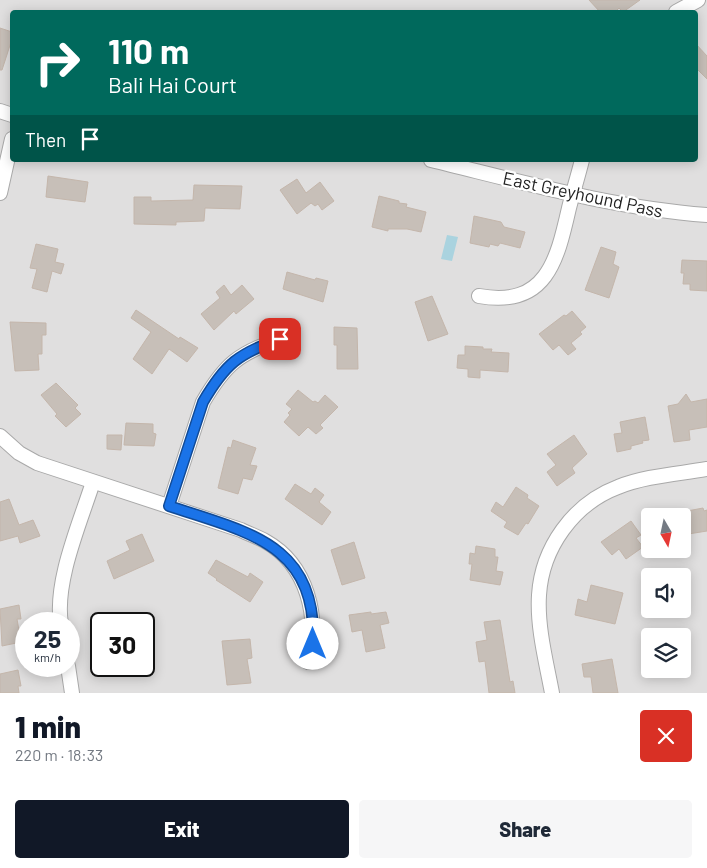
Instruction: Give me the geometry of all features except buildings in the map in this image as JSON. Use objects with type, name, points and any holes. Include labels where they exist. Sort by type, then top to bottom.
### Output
[{"type":"street","points":[[680,10],[698,0]]},
{"type":"street","points":[[0,193],[10,148]]},
{"type":"street","name":"East Greyhound Pass","points":[[439,162],[572,195],[660,212],[707,215]]},
{"type":"street","points":[[479,296],[496,299],[519,295],[536,285],[552,267],[558,253],[581,162]]},
{"type":"street","points":[[169,506],[203,402],[212,386],[238,358],[252,349],[280,339]]},
{"type":"street","points":[[0,436],[20,453],[37,463],[241,530],[266,541],[292,565],[303,583],[312,613],[313,644],[308,662]]},
{"type":"street","points":[[552,693],[541,629],[539,595],[546,560],[566,524],[593,500],[617,487],[632,482],[707,469]]},
{"type":"street","points":[[60,612],[61,586],[93,482]]},
{"type":"street","points":[[70,677],[72,693]]},
{"type":"shaded area","points":[[0,0],[707,0],[707,693],[0,693]]},
{"type":"water","points":[[447,235],[458,237],[452,261],[441,259]]},
{"type":"route","points":[[280,339],[252,349],[238,358],[212,386],[203,402],[169,506],[241,530],[266,541],[279,551],[292,565],[303,583],[309,598],[314,628],[313,644]]}]
